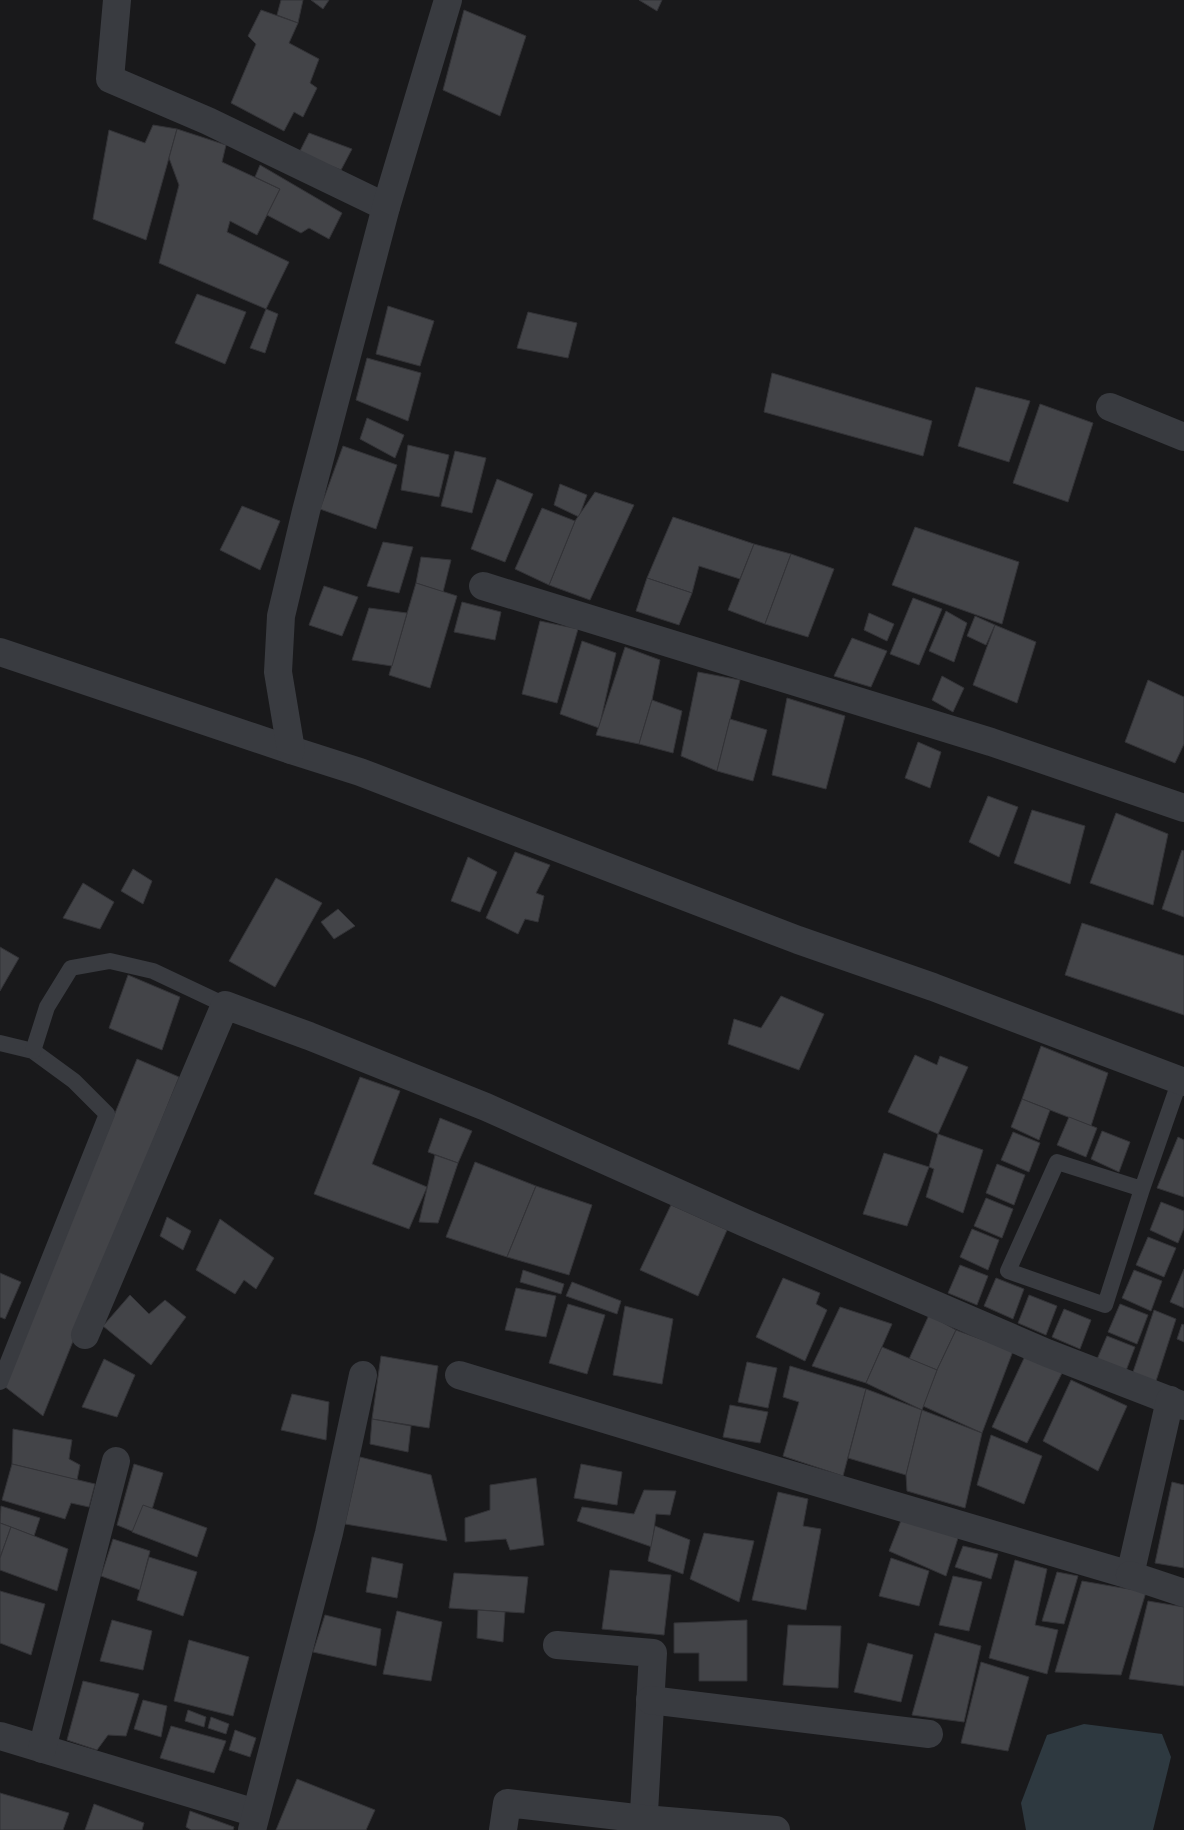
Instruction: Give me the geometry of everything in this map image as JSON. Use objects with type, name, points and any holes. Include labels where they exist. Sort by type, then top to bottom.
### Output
[{"type":"street","points":[[116,0],[110,79],[208,121],[386,207]]},
{"type":"street","points":[[291,750],[278,672],[281,616],[311,492],[386,207],[448,0]]},
{"type":"street","points":[[1110,407],[1184,437]]},
{"type":"street","points":[[483,586],[991,742],[1184,808]]},
{"type":"street","points":[[0,652],[360,772],[798,940],[933,987],[1182,1081]]},
{"type":"street","points":[[85,1335],[225,1006],[309,1036],[486,1107],[745,1223],[1038,1350],[1177,1403],[1130,1574]]},
{"type":"street","points":[[459,1374],[734,1458],[1130,1574],[1184,1593]]},
{"type":"street","points":[[0,1736],[42,1748],[254,1821],[329,1532],[363,1375]]},
{"type":"street","points":[[42,1748],[116,1461]]},
{"type":"street","points":[[557,1644],[653,1653],[644,1825]]},
{"type":"street","points":[[650,1700],[929,1734]]},
{"type":"street","points":[[503,1830],[507,1803],[644,1825],[776,1830]]},
{"type":"lane","points":[[33,1051],[47,1007],[71,968],[110,961],[153,971],[225,1006]]},
{"type":"lane","points":[[0,1044],[33,1051],[74,1081],[107,1114],[0,1382]]},
{"type":"lane","points":[[1142,1189],[1057,1162],[1008,1271],[1105,1305],[1142,1189],[1182,1081]]},
{"type":"shaded area","points":[[1084,1724],[1162,1734],[1171,1757],[1153,1830],[1026,1830],[1021,1803],[1047,1735]]},
{"type":"building","points":[[281,0],[303,0],[298,23],[277,15]]},
{"type":"building","points":[[311,0],[329,0],[323,9]]},
{"type":"building","points":[[639,0],[662,0],[657,11]]},
{"type":"building","points":[[261,10],[298,23],[289,43],[319,59],[310,83],[317,88],[303,117],[294,112],[284,131],[231,103],[256,44],[248,36]]},
{"type":"building","points":[[464,10],[526,36],[500,116],[443,90]]},
{"type":"building","points":[[153,125],[177,129],[146,240],[93,219],[109,130],[145,143]]},
{"type":"building","points":[[177,129],[226,145],[222,162],[280,189],[257,235],[230,221],[227,232],[289,262],[266,309],[159,263],[179,185],[169,158]]},
{"type":"building","points":[[309,133],[352,149],[341,170],[299,153]]},
{"type":"building","points":[[260,165],[342,213],[329,239],[309,228],[301,233],[267,215],[280,189],[255,177]]},
{"type":"building","points":[[197,294],[246,312],[225,364],[175,343]]},
{"type":"building","points":[[388,306],[434,321],[420,366],[376,354]]},
{"type":"building","points":[[266,309],[278,314],[265,353],[250,348]]},
{"type":"building","points":[[528,312],[577,323],[568,358],[517,348]]},
{"type":"building","points":[[367,358],[421,373],[408,421],[356,400]]},
{"type":"building","points":[[772,373],[932,421],[923,456],[764,412]]},
{"type":"building","points":[[976,387],[1030,401],[1009,462],[958,446]]},
{"type":"building","points":[[1040,404],[1093,423],[1068,502],[1013,483]]},
{"type":"building","points":[[367,418],[404,435],[395,458],[360,439]]},
{"type":"building","points":[[408,445],[449,455],[439,497],[401,490]]},
{"type":"building","points":[[343,446],[397,465],[376,529],[320,509]]},
{"type":"building","points":[[455,451],[486,458],[472,513],[441,506]]},
{"type":"building","points":[[497,479],[533,494],[505,562],[471,549]]},
{"type":"building","points":[[560,484],[587,495],[579,517],[554,505]]},
{"type":"building","points":[[595,492],[634,505],[590,600],[549,585],[575,521]]},
{"type":"building","points":[[242,506],[280,521],[260,570],[220,550]]},
{"type":"building","points":[[542,508],[575,521],[549,585],[515,569]]},
{"type":"building","points":[[673,517],[754,544],[740,579],[699,566],[692,593],[647,578]]},
{"type":"building","points":[[915,527],[1019,562],[1002,624],[892,585]]},
{"type":"building","points":[[383,542],[413,547],[399,593],[367,586]]},
{"type":"building","points":[[754,544],[791,554],[765,624],[728,610]]},
{"type":"building","points":[[791,554],[834,569],[808,637],[765,624]]},
{"type":"building","points":[[421,557],[451,560],[443,592],[416,583]]},
{"type":"building","points":[[647,578],[692,593],[679,625],[636,611]]},
{"type":"building","points":[[416,583],[457,596],[430,688],[389,675]]},
{"type":"building","points":[[324,586],[358,597],[342,636],[309,625]]},
{"type":"building","points":[[913,598],[942,609],[919,665],[890,654]]},
{"type":"building","points":[[462,602],[501,612],[495,640],[454,632]]},
{"type":"building","points":[[369,608],[407,613],[392,666],[352,660]]},
{"type":"building","points":[[946,611],[967,623],[954,662],[929,651]]},
{"type":"building","points":[[869,613],[894,624],[887,641],[864,630]]},
{"type":"building","points":[[975,616],[995,625],[986,645],[967,636]]},
{"type":"building","points":[[540,621],[578,629],[557,703],[522,694]]},
{"type":"building","points":[[995,625],[1036,642],[1017,703],[973,685]]},
{"type":"building","points":[[852,638],[887,651],[871,687],[834,676]]},
{"type":"building","points":[[582,641],[616,653],[599,728],[560,714]]},
{"type":"building","points":[[625,647],[660,660],[652,700],[639,744],[596,735]]},
{"type":"building","points":[[698,672],[740,680],[717,771],[681,756]]},
{"type":"building","points":[[942,676],[964,688],[953,712],[932,700]]},
{"type":"building","points":[[1148,680],[1184,697],[1184,744],[1175,763],[1125,742]]},
{"type":"building","points":[[787,698],[845,716],[826,789],[772,775]]},
{"type":"building","points":[[652,700],[682,711],[673,753],[639,744]]},
{"type":"building","points":[[730,719],[767,730],[753,781],[717,771]]},
{"type":"building","points":[[918,742],[941,752],[930,788],[905,778]]},
{"type":"building","points":[[988,796],[1018,807],[999,857],[969,842]]},
{"type":"building","points":[[1032,810],[1085,826],[1070,884],[1014,863]]},
{"type":"building","points":[[1116,813],[1168,834],[1153,905],[1090,883]]},
{"type":"building","points":[[1182,850],[1184,851],[1184,917],[1162,909]]},
{"type":"building","points":[[515,852],[550,865],[536,893],[544,896],[538,922],[525,919],[518,934],[486,918]]},
{"type":"building","points":[[468,857],[497,872],[480,912],[451,901]]},
{"type":"building","points":[[133,869],[152,881],[143,904],[121,891]]},
{"type":"building","points":[[276,878],[322,903],[275,987],[229,961]]},
{"type":"building","points":[[83,883],[114,902],[100,929],[63,918]]},
{"type":"building","points":[[338,909],[355,926],[334,939],[321,922]]},
{"type":"building","points":[[1082,923],[1184,956],[1184,1015],[1065,975]]},
{"type":"building","points":[[0,947],[19,958],[0,991]]},
{"type":"building","points":[[128,975],[180,997],[162,1050],[109,1028]]},
{"type":"building","points":[[781,996],[824,1014],[799,1070],[728,1044],[734,1019],[761,1028]]},
{"type":"building","points":[[1041,1046],[1108,1073],[1091,1126],[1022,1099]]},
{"type":"building","points":[[915,1055],[937,1065],[940,1056],[968,1067],[938,1134],[888,1112]]},
{"type":"building","points":[[137,1059],[179,1077],[43,1416],[4,1386]]},
{"type":"building","points":[[360,1077],[400,1091],[372,1164],[427,1187],[409,1229],[314,1194]]},
{"type":"building","points":[[1022,1099],[1050,1110],[1039,1140],[1011,1127]]},
{"type":"building","points":[[1069,1117],[1097,1128],[1086,1157],[1057,1145]]},
{"type":"building","points":[[440,1118],[472,1131],[458,1163],[428,1152]]},
{"type":"building","points":[[1102,1131],[1130,1142],[1119,1172],[1091,1159]]},
{"type":"building","points":[[1013,1132],[1040,1143],[1029,1172],[1001,1160]]},
{"type":"building","points":[[938,1134],[983,1150],[963,1213],[926,1197],[934,1169],[929,1167]]},
{"type":"building","points":[[1178,1137],[1184,1140],[1184,1197],[1157,1188]]},
{"type":"building","points":[[884,1153],[929,1167],[907,1226],[863,1214]]},
{"type":"building","points":[[435,1155],[458,1163],[438,1223],[419,1222]]},
{"type":"building","points":[[475,1162],[536,1186],[507,1257],[446,1237]]},
{"type":"building","points":[[997,1164],[1025,1175],[1014,1205],[986,1193]]},
{"type":"building","points":[[536,1186],[592,1205],[569,1275],[507,1257]]},
{"type":"building","points":[[986,1198],[1013,1209],[1002,1238],[974,1226]]},
{"type":"building","points":[[1161,1202],[1184,1211],[1184,1228],[1178,1243],[1150,1230]]},
{"type":"building","points":[[671,1205],[727,1230],[698,1296],[640,1270]]},
{"type":"building","points":[[167,1217],[191,1231],[183,1250],[160,1236]]},
{"type":"building","points":[[220,1219],[274,1258],[256,1289],[244,1280],[235,1294],[196,1270]]},
{"type":"building","points":[[972,1229],[999,1240],[988,1270],[960,1257]]},
{"type":"building","points":[[1148,1237],[1176,1248],[1164,1277],[1136,1265]]},
{"type":"building","points":[[960,1265],[988,1276],[977,1305],[948,1293]]},
{"type":"building","points":[[1184,1269],[1184,1308],[1170,1302]]},
{"type":"building","points":[[523,1270],[564,1284],[561,1294],[520,1282]]},
{"type":"building","points":[[1134,1270],[1162,1281],[1151,1311],[1122,1298]]},
{"type":"building","points":[[0,1273],[21,1282],[5,1319],[0,1317]]},
{"type":"building","points":[[783,1278],[820,1293],[816,1304],[827,1310],[805,1361],[756,1337]]},
{"type":"building","points":[[996,1278],[1024,1289],[1013,1319],[984,1306]]},
{"type":"building","points":[[572,1282],[621,1301],[617,1314],[566,1296]]},
{"type":"building","points":[[516,1288],[556,1296],[546,1337],[505,1330]]},
{"type":"building","points":[[130,1295],[149,1314],[165,1300],[186,1317],[151,1365],[103,1326]]},
{"type":"building","points":[[1029,1295],[1057,1306],[1046,1335],[1018,1323]]},
{"type":"building","points":[[568,1304],[605,1315],[587,1374],[549,1363]]},
{"type":"building","points":[[1120,1304],[1148,1315],[1137,1344],[1108,1332]]},
{"type":"building","points":[[625,1306],[673,1319],[662,1384],[613,1375]]},
{"type":"building","points":[[840,1307],[892,1324],[866,1383],[812,1366]]},
{"type":"building","points":[[1064,1309],[1091,1320],[1080,1349],[1052,1337]]},
{"type":"building","points":[[1154,1310],[1176,1319],[1156,1381],[1132,1375]]},
{"type":"building","points":[[929,1315],[956,1330],[937,1370],[909,1359]]},
{"type":"building","points":[[1182,1324],[1184,1325],[1184,1342],[1177,1339]]},
{"type":"building","points":[[956,1330],[1013,1351],[982,1433],[923,1406]]},
{"type":"building","points":[[1107,1336],[1135,1347],[1124,1376],[1095,1364]]},
{"type":"building","points":[[882,1347],[937,1370],[922,1410],[866,1383]]},
{"type":"building","points":[[381,1356],[438,1366],[429,1428],[372,1419]]},
{"type":"building","points":[[1025,1356],[1063,1371],[1027,1443],[992,1427]]},
{"type":"building","points":[[104,1359],[135,1375],[117,1417],[82,1407]]},
{"type":"building","points":[[747,1362],[777,1368],[768,1408],[738,1402]]},
{"type":"building","points":[[790,1366],[866,1389],[843,1476],[783,1456],[799,1402],[783,1397]]},
{"type":"building","points":[[1071,1380],[1127,1406],[1098,1471],[1043,1441]]},
{"type":"building","points":[[866,1389],[922,1410],[906,1475],[848,1458]]},
{"type":"building","points":[[292,1394],[329,1402],[326,1440],[281,1430]]},
{"type":"building","points":[[730,1405],[768,1412],[760,1443],[723,1437]]},
{"type":"building","points":[[922,1410],[982,1433],[965,1508],[907,1491],[906,1475]]},
{"type":"building","points":[[372,1419],[411,1426],[408,1452],[370,1444]]},
{"type":"building","points":[[13,1429],[72,1440],[69,1459],[80,1465],[77,1480],[12,1464]]},
{"type":"building","points":[[991,1435],[1042,1456],[1024,1504],[977,1485]]},
{"type":"building","points":[[360,1457],[431,1475],[447,1541],[345,1524]]},
{"type":"building","points":[[12,1464],[95,1484],[89,1507],[71,1503],[65,1519],[2,1500]]},
{"type":"building","points":[[134,1464],[163,1473],[144,1536],[117,1525]]},
{"type":"building","points":[[581,1464],[622,1472],[617,1505],[574,1498]]},
{"type":"building","points":[[536,1478],[544,1545],[510,1550],[506,1539],[465,1542],[465,1518],[490,1510],[490,1485]]},
{"type":"building","points":[[1172,1482],[1184,1485],[1184,1568],[1155,1563]]},
{"type":"building","points":[[644,1490],[676,1491],[670,1515],[656,1514],[652,1547],[577,1521],[582,1507],[634,1514]]},
{"type":"building","points":[[778,1492],[808,1499],[803,1526],[821,1529],[806,1610],[752,1600]]},
{"type":"building","points":[[143,1505],[207,1528],[197,1557],[132,1532]]},
{"type":"building","points":[[1,1506],[40,1518],[34,1536],[0,1523]]},
{"type":"building","points":[[902,1518],[958,1538],[946,1576],[889,1551]]},
{"type":"building","points":[[0,1523],[11,1527],[0,1558]]},
{"type":"building","points":[[655,1526],[690,1540],[683,1574],[648,1561]]},
{"type":"building","points":[[11,1527],[68,1549],[57,1591],[0,1570],[0,1558]]},
{"type":"building","points":[[704,1533],[754,1541],[739,1602],[690,1579]]},
{"type":"building","points":[[113,1539],[150,1551],[140,1590],[101,1576]]},
{"type":"building","points":[[963,1546],[998,1554],[991,1579],[955,1567]]},
{"type":"building","points":[[149,1557],[197,1572],[183,1616],[137,1600]]},
{"type":"building","points":[[372,1557],[403,1564],[397,1598],[366,1592]]},
{"type":"building","points":[[891,1558],[929,1571],[919,1606],[879,1596]]},
{"type":"building","points":[[1015,1560],[1047,1569],[1035,1625],[1058,1630],[1047,1674],[989,1658]]},
{"type":"building","points":[[610,1570],[671,1575],[664,1635],[602,1629]]},
{"type":"building","points":[[1057,1572],[1078,1576],[1064,1624],[1042,1621]]},
{"type":"building","points":[[454,1573],[528,1577],[524,1613],[449,1608]]},
{"type":"building","points":[[953,1576],[982,1582],[969,1631],[939,1625]]},
{"type":"building","points":[[1082,1581],[1146,1592],[1121,1675],[1055,1672]]},
{"type":"building","points":[[0,1591],[45,1604],[31,1655],[0,1643]]},
{"type":"building","points":[[1148,1601],[1184,1607],[1184,1686],[1129,1679]]},
{"type":"building","points":[[478,1610],[505,1612],[503,1642],[477,1638]]},
{"type":"building","points":[[397,1611],[442,1622],[431,1681],[383,1674]]},
{"type":"building","points":[[325,1615],[381,1629],[376,1666],[313,1652]]},
{"type":"building","points":[[112,1620],[152,1631],[143,1670],[100,1661]]},
{"type":"building","points":[[747,1620],[747,1681],[699,1681],[699,1653],[674,1653],[674,1623]]},
{"type":"building","points":[[788,1625],[841,1626],[838,1688],[783,1685]]},
{"type":"building","points":[[935,1633],[981,1646],[964,1722],[912,1715]]},
{"type":"building","points":[[189,1640],[249,1657],[233,1716],[174,1701]]},
{"type":"building","points":[[868,1643],[913,1655],[901,1702],[854,1692]]},
{"type":"building","points":[[981,1662],[1029,1677],[1008,1751],[961,1743]]},
{"type":"building","points":[[83,1681],[139,1694],[126,1736],[108,1735],[97,1750],[67,1740]]},
{"type":"building","points":[[143,1700],[167,1706],[161,1737],[134,1729]]},
{"type":"building","points":[[188,1710],[206,1717],[204,1727],[185,1721]]},
{"type":"building","points":[[211,1717],[229,1724],[226,1734],[208,1728]]},
{"type":"building","points":[[171,1726],[226,1741],[214,1773],[160,1758]]},
{"type":"building","points":[[235,1730],[256,1738],[250,1757],[229,1750]]},
{"type":"building","points":[[297,1779],[375,1810],[366,1830],[276,1830]]},
{"type":"building","points":[[0,1793],[69,1813],[63,1830],[0,1830]]},
{"type":"building","points":[[94,1804],[144,1823],[142,1830],[85,1830]]},
{"type":"building","points":[[190,1811],[234,1827],[233,1830],[191,1830],[186,1827]]}]
